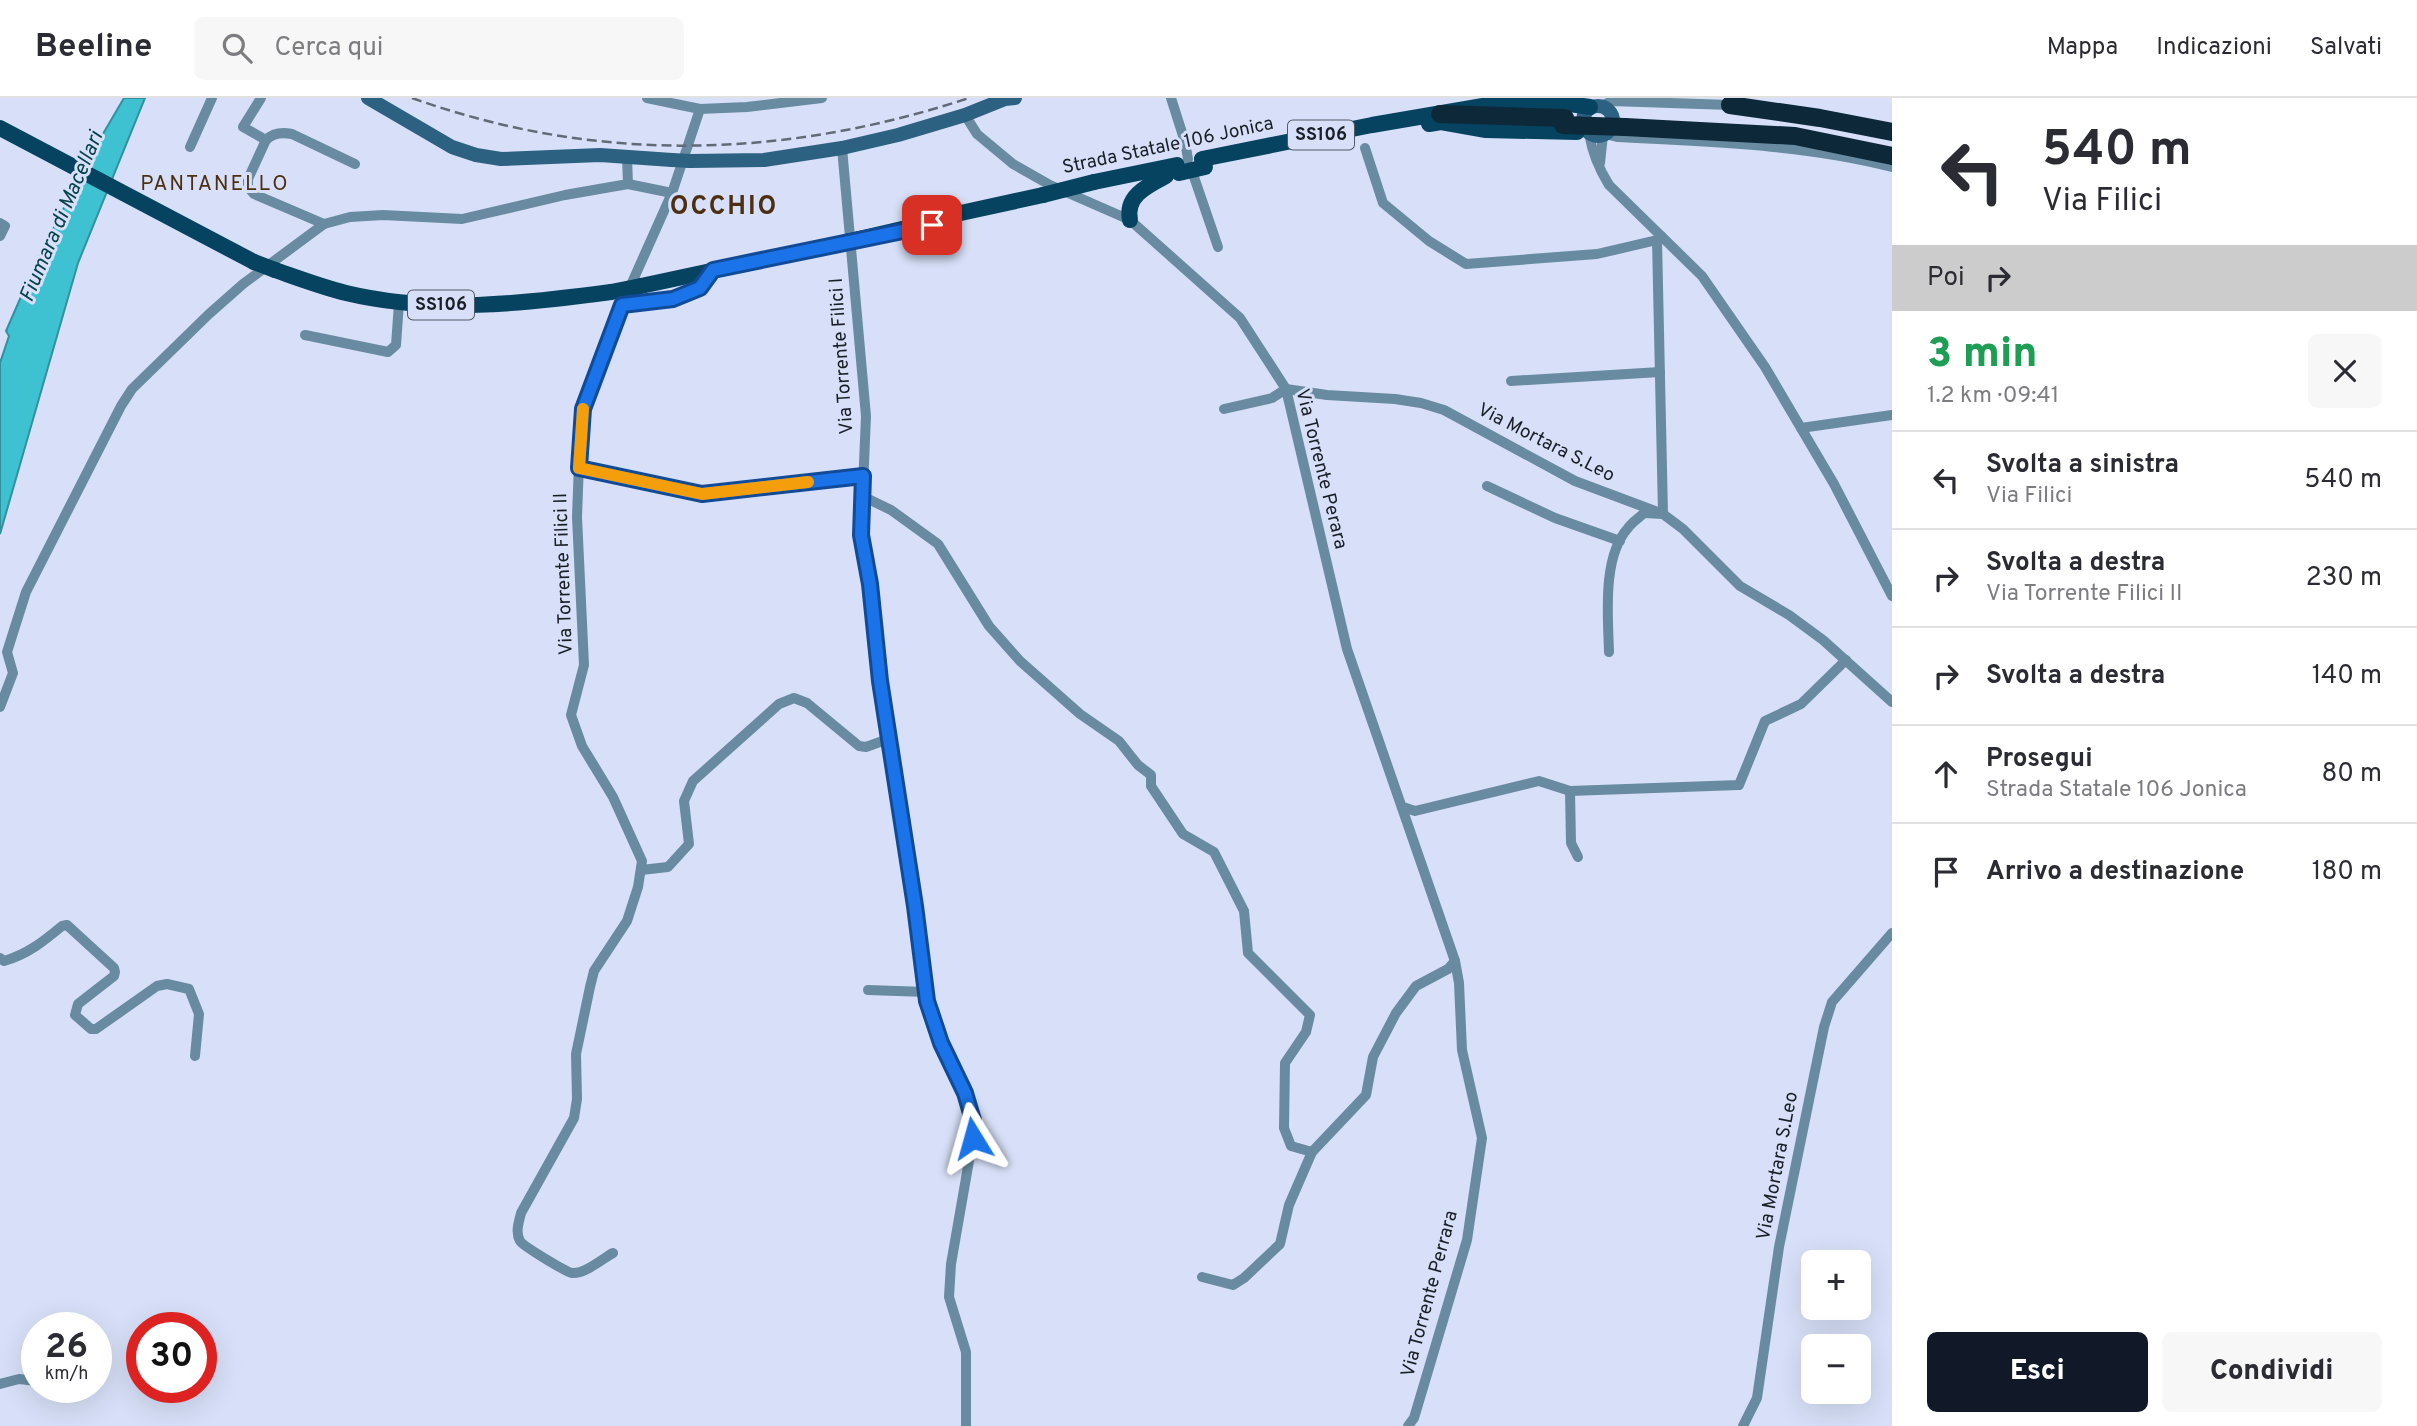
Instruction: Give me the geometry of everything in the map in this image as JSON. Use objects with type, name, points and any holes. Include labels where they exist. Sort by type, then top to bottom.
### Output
[{"type":"highway","points":[[1730,105],[1821,118],[1892,132]]},
{"type":"highway","name":"Strada Statale 106 Jonica","points":[[1441,118],[1585,116],[1626,123],[1795,136],[1892,156]]},
{"type":"highway","name":"Strada Statale 106 Jonica","points":[[1626,123],[1776,123],[1834,131],[1892,144]]},
{"type":"highway","points":[[1723,143],[1795,136]]},
{"type":"main road","points":[[1441,118],[1486,131],[1585,116]]},
{"type":"main road","name":"Strada Statale 106 Jonica","points":[[0,128],[254,262],[275,270],[335,290],[399,303],[483,306],[611,292],[703,276],[947,216],[1045,199],[1372,125],[1441,118]]},
{"type":"main road","points":[[1129,215],[1131,201],[1137,194],[1187,167]]},
{"type":"street","points":[[190,147],[212,98]]},
{"type":"street","points":[[261,98],[243,127],[266,140]]},
{"type":"street","points":[[368,98],[452,146],[476,155],[500,159],[600,155],[690,161],[764,160],[842,148],[898,135],[1015,98]]},
{"type":"street","points":[[647,98],[700,109],[747,107],[822,98]]},
{"type":"street","points":[[1171,98],[1185,142],[1187,167],[1218,247]]},
{"type":"street","points":[[1585,116],[1611,101],[1730,105]]},
{"type":"street","name":"Via Torrente Filici II","points":[[641,870],[642,861],[625,823],[613,797],[582,746],[571,715],[584,665],[577,517],[583,409],[622,305],[672,193],[700,109]]},
{"type":"street","name":"Via Torrente Perara","points":[[965,115],[977,134],[1013,164],[1050,185],[1129,215],[1240,318],[1286,389],[1347,649],[1455,961]]},
{"type":"street","points":[[1585,116],[1617,137],[1793,150],[1892,167]]},
{"type":"street","points":[[1585,116],[1600,171],[1614,191],[1659,238],[1702,276],[1765,367],[1834,484],[1892,594]]},
{"type":"street","points":[[324,224],[254,194],[248,187],[248,179],[266,140],[270,135],[292,134],[355,164]]},
{"type":"street","name":"Via Torrente Filici I","points":[[842,148],[866,416],[861,535],[870,584],[888,739],[926,992],[941,1043],[965,1093],[973,1120],[973,1138],[951,1264],[949,1297],[966,1352],[966,1426]]},
{"type":"street","points":[[1365,149],[1383,203],[1429,241],[1466,264],[1597,254],[1659,238]]},
{"type":"street","points":[[626,157],[628,184]]},
{"type":"street","points":[[0,707],[13,673],[4,649],[26,592],[132,389],[243,284],[324,224],[350,217],[383,215],[461,219],[565,195],[628,184],[634,188],[672,193]]},
{"type":"street","points":[[0,223],[5,226],[0,236]]},
{"type":"street","points":[[1609,652],[1608,615],[1612,558],[1626,529],[1644,513],[1663,514],[1659,238]]},
{"type":"street","points":[[622,305],[673,299],[700,288],[703,276]]},
{"type":"street","points":[[305,335],[388,352],[396,345],[399,303]]},
{"type":"street","points":[[1511,381],[1660,372]]},
{"type":"street","points":[[1224,409],[1272,398],[1286,389]]},
{"type":"street","name":"Via Mortara S.Leo","points":[[1286,389],[1327,395],[1395,399],[1444,410],[1575,481],[1663,514],[1683,528],[1740,586],[1789,615],[1846,660],[1892,702]]},
{"type":"street","points":[[1801,428],[1892,415]]},
{"type":"street","points":[[579,468],[702,494],[863,476]]},
{"type":"street","points":[[1487,486],[1555,518],[1620,541]]},
{"type":"street","points":[[862,496],[891,510],[938,544],[967,594],[996,635],[1020,661],[1080,714],[1119,741],[1138,765],[1151,775],[1151,786],[1183,834],[1214,852],[1244,911],[1248,953],[1310,1015],[1306,1032],[1285,1063],[1284,1128],[1291,1146],[1312,1152]]},
{"type":"street","points":[[1403,807],[1415,811],[1539,781],[1570,791],[1739,785],[1765,721],[1801,704],[1846,660]]},
{"type":"street","points":[[612,1253],[581,1272],[565,1271],[524,1246],[518,1239],[518,1225],[521,1213],[574,1118],[577,1099],[576,1054],[594,971],[627,921],[641,870],[668,867],[689,844],[684,801],[693,781],[779,704],[794,698],[807,703],[859,746],[866,747],[888,739]]},
{"type":"street","points":[[1570,791],[1571,843],[1578,857]]},
{"type":"street","points":[[0,958],[4,961],[37,947],[62,926],[67,925],[116,972],[78,1004],[75,1015],[91,1029],[96,1029],[157,986],[179,985],[189,989],[199,1014],[195,1056]]},
{"type":"street","name":"Via Mortara S.Leo","points":[[1743,1426],[1757,1398],[1779,1247],[1824,1027],[1832,1002],[1892,933]]},
{"type":"street","points":[[1202,1278],[1233,1285],[1280,1244],[1289,1205],[1312,1152],[1366,1095],[1373,1057],[1402,1004],[1416,986],[1448,969],[1455,961]]},
{"type":"street","name":"Via Torrente Perrara","points":[[1408,1426],[1414,1418],[1467,1240],[1482,1138],[1462,1050],[1459,983],[1455,961]]},
{"type":"street","points":[[868,990],[926,992]]},
{"type":"street","points":[[0,1384],[21,1378]]},
{"type":"water","name":"Fiumara di Macellari","points":[[124,98],[145,98],[78,263],[0,534],[0,363],[9,336],[6,331],[34,267],[90,156]]},
{"type":"railway","points":[[412,98],[481,119],[551,134],[620,143],[690,146],[760,142],[830,133],[899,118],[969,98]]},
{"type":"slow traffic","points":[[583,409],[579,468],[702,494],[808,482]]},
{"type":"district","name":"PANTANELLO","points":[[215,184]]},
{"type":"district","name":"OCCHIO","points":[[724,207]]},
{"type":"route","points":[[932,225],[915,226],[713,270],[700,288],[673,299],[622,305],[583,409],[579,468],[702,494],[863,476],[861,535],[927,1001],[941,1043],[965,1093],[973,1120],[973,1138]]}]
